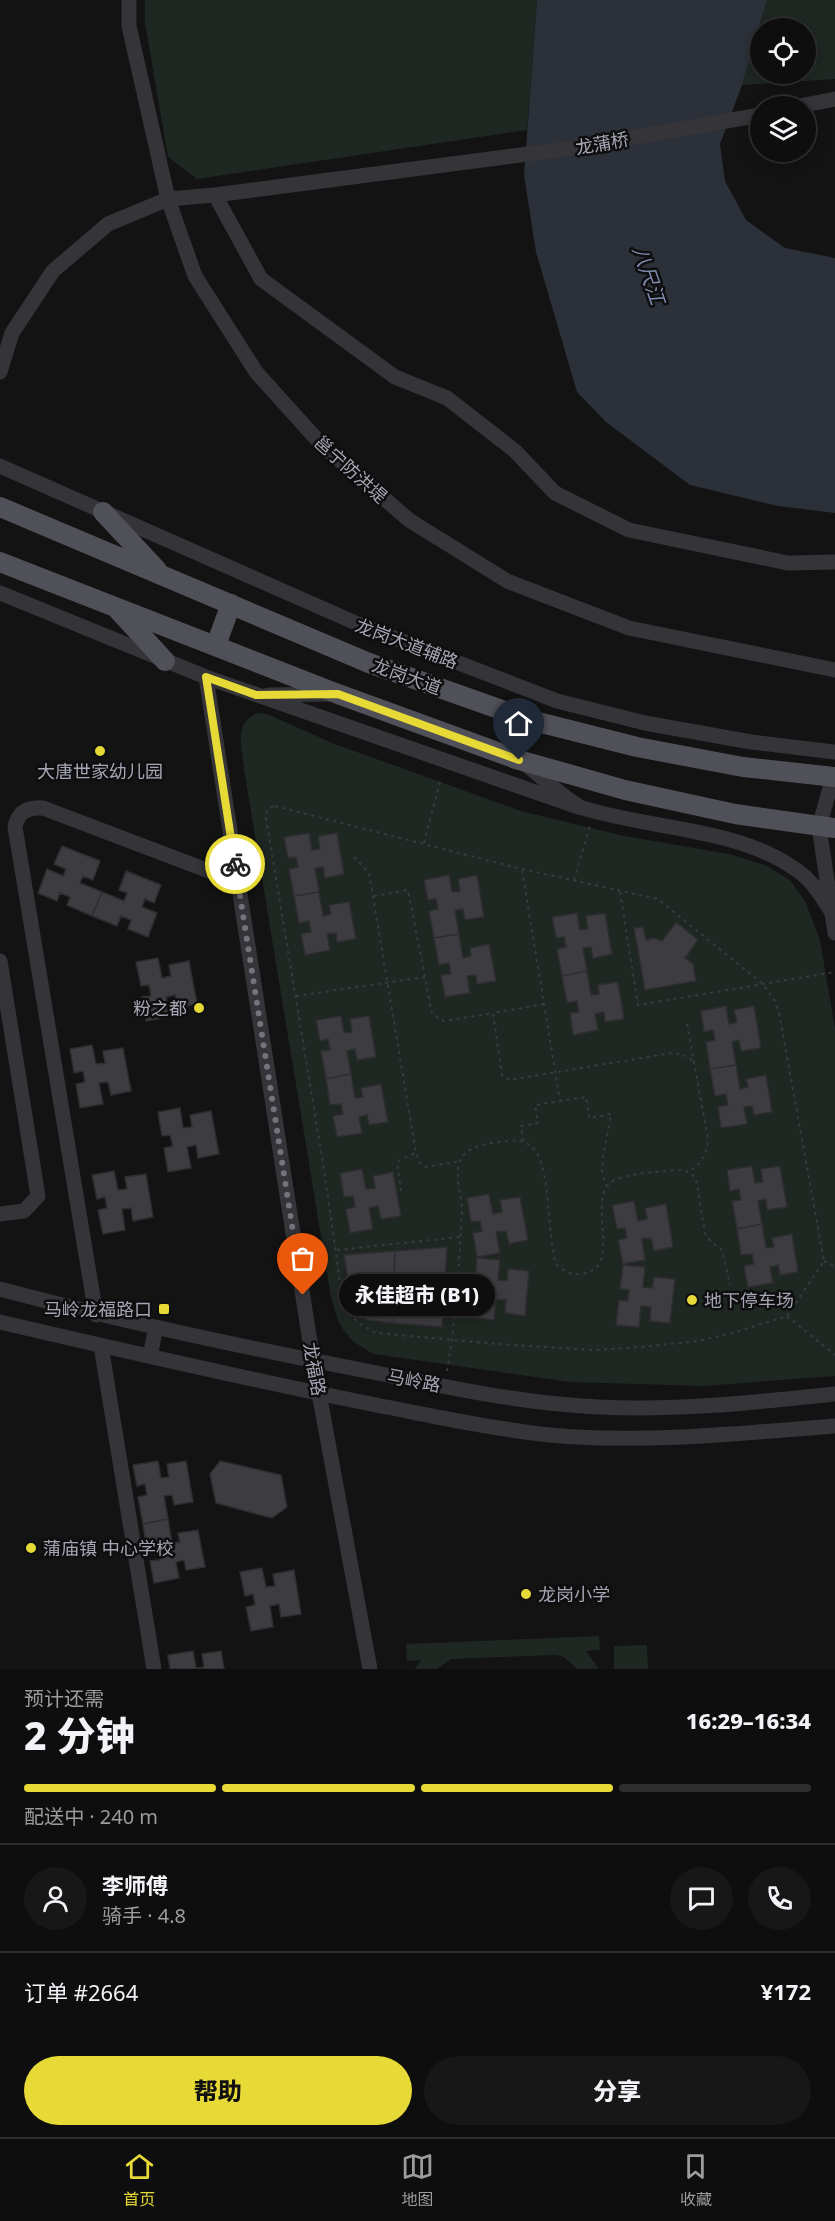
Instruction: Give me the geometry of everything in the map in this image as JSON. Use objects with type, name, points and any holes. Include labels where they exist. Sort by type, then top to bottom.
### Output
[{"type":"main road","name":"龙岗大道","points":[[0,507],[369,663],[530,720],[637,747],[743,767],[834,779]]},
{"type":"main road","points":[[104,512],[163,576]]},
{"type":"main road","points":[[0,562],[338,694],[519,760],[625,790],[735,814],[827,828]]},
{"type":"main road","points":[[216,645],[231,604]]},
{"type":"main road","points":[[114,606],[165,661]]},
{"type":"street","name":"邕宁防洪堤","points":[[129,0],[129,26],[168,199],[195,276],[256,372],[321,444],[409,520],[507,581],[629,628],[835,670]]},
{"type":"street","points":[[816,103],[835,99]]},
{"type":"street","name":"龙蒲桥","points":[[0,372],[12,333],[53,271],[108,224],[168,199],[215,195],[574,148],[750,117]]},
{"type":"street","points":[[215,195],[261,279],[395,377],[447,398],[516,451],[555,493],[629,530],[788,563],[835,562]]},
{"type":"street","points":[[0,453],[4,468]]},
{"type":"street","name":"龙岗大道辅路","points":[[4,468],[358,624],[557,701],[657,725],[751,742],[835,752]]},
{"type":"street","points":[[0,593],[206,677],[587,809],[731,841],[765,853],[802,874],[814,885],[831,910]]},
{"type":"street","name":"龙福路","points":[[206,677],[313,1361],[370,1669]]},
{"type":"street","points":[[256,695],[338,694]]},
{"type":"street","points":[[519,760],[587,809]]},
{"type":"street","points":[[834,779],[827,828],[831,910],[835,933]]},
{"type":"street","points":[[96,1315],[15,827],[16,818],[22,812],[43,808],[238,882]]},
{"type":"street","points":[[0,961],[38,1196],[24,1211],[0,1214]]},
{"type":"street","name":"马岭路","points":[[0,1289],[96,1315],[313,1361],[537,1402],[622,1408],[716,1406],[835,1394]]},
{"type":"street","name":"马岭路","points":[[0,1322],[319,1394],[491,1427],[551,1435],[699,1437],[835,1426]]},
{"type":"street","points":[[150,1356],[156,1327]]},
{"type":"street","points":[[102,1346],[154,1669]]},
{"type":"path","points":[[424,843],[440,782]]},
{"type":"path","points":[[275,806],[522,869],[657,899],[763,984],[775,1001],[824,1261],[787,1317],[698,1341],[595,1350],[376,1333],[357,1322],[349,1312],[344,1299],[266,811],[269,807],[275,806]]},
{"type":"path","points":[[574,880],[587,809]]},
{"type":"path","points":[[354,857],[369,873],[416,1153],[420,1163],[426,1167],[460,1161]]},
{"type":"path","points":[[522,869],[560,1101]]},
{"type":"path","points":[[373,896],[408,890],[432,1014],[437,1019],[444,1021],[544,1004]]},
{"type":"path","points":[[620,892],[638,1005],[835,972]]},
{"type":"path","points":[[296,996],[425,977]]},
{"type":"path","points":[[493,1013],[502,1075],[508,1080],[672,1053],[682,1054],[693,1061]]},
{"type":"path","points":[[687,1024],[708,1139],[707,1151],[698,1165],[689,1172]]},
{"type":"path","points":[[523,1141],[521,1126],[538,1124],[535,1105],[586,1097],[589,1118],[611,1114],[602,1170],[606,1186]]},
{"type":"path","points":[[444,1386],[452,1340],[460,1238],[462,1205],[458,1173],[460,1161],[474,1147],[512,1140],[523,1141],[534,1147],[539,1157],[556,1264],[565,1272],[575,1274],[586,1273],[598,1265],[604,1252],[603,1193],[612,1180],[680,1170],[689,1172],[696,1179],[705,1233],[711,1242],[722,1250],[730,1285]]},
{"type":"path","points":[[401,1191],[397,1163],[416,1153]]},
{"type":"path","points":[[336,1250],[460,1238]]},
{"type":"path","points":[[824,1261],[835,1267]]},
{"type":"path","points":[[787,1317],[835,1355]]},
{"type":"shaded area","points":[[145,0],[537,0],[527,130],[197,179],[168,157],[145,23]]},
{"type":"shaded area","points":[[767,0],[835,0],[835,79],[816,80],[816,18],[762,18]]},
{"type":"shaded area","points":[[750,58],[750,84],[758,84],[742,85]]},
{"type":"shaded area","points":[[258,713],[267,714],[332,743],[521,811],[624,836],[729,854],[765,865],[790,880],[805,901],[820,940],[835,1028],[835,1376],[703,1386],[570,1382],[374,1354],[350,1338],[340,1325],[331,1297],[244,769],[242,729],[250,717]]},
{"type":"shaded area","points":[[599,1636],[600,1650],[586,1651],[599,1669],[577,1669],[564,1657],[556,1655],[451,1659],[437,1669],[415,1669],[421,1660],[407,1661],[406,1644]]},
{"type":"shaded area","points":[[647,1645],[648,1669],[614,1669],[614,1646]]},
{"type":"water","name":"八尺江","points":[[537,0],[767,0],[762,18],[750,18],[750,58],[720,144],[725,181],[746,220],[785,248],[835,258],[835,513],[778,506],[690,485],[606,422],[577,392],[536,252],[524,175]]},
{"type":"building","points":[[309,833],[312,850],[320,849],[318,836],[337,833],[344,874],[325,878],[323,867],[315,868],[319,892],[294,896],[289,869],[298,867],[296,857],[288,858],[284,837]]},
{"type":"building","points":[[62,846],[100,861],[93,880],[83,876],[80,883],[102,892],[92,916],[67,905],[70,897],[60,893],[57,901],[38,893],[47,869],[63,876],[66,869],[54,864]]},
{"type":"building","points":[[126,871],[161,885],[154,903],[145,899],[142,907],[157,913],[148,937],[128,929],[131,920],[121,916],[117,926],[92,916],[102,892],[124,901],[127,893],[119,890]]},
{"type":"building","points":[[449,875],[452,892],[460,891],[458,879],[477,875],[484,917],[465,920],[463,909],[455,910],[459,934],[434,938],[429,911],[438,909],[436,899],[428,900],[424,880]]},
{"type":"building","points":[[319,892],[323,916],[331,914],[329,905],[349,902],[356,939],[337,942],[336,933],[327,934],[330,950],[305,955],[301,934],[311,932],[309,921],[299,923],[294,896]]},
{"type":"building","points":[[577,913],[580,930],[588,929],[586,916],[605,913],[612,954],[593,958],[591,947],[583,948],[587,971],[562,976],[557,949],[566,947],[564,937],[556,938],[552,917]]},
{"type":"building","points":[[676,922],[698,940],[685,958],[693,964],[696,981],[645,990],[634,928],[643,927],[646,940],[654,938],[662,941]]},
{"type":"building","points":[[459,934],[463,958],[471,956],[470,948],[489,944],[496,981],[477,984],[476,975],[467,976],[470,993],[445,997],[441,975],[451,974],[449,963],[439,965],[434,938]]},
{"type":"building","points":[[158,958],[162,978],[171,976],[169,965],[189,961],[197,1004],[177,1008],[175,995],[166,997],[170,1017],[146,1021],[142,997],[151,996],[149,985],[141,986],[136,962]]},
{"type":"building","points":[[587,971],[591,995],[599,994],[598,985],[618,982],[624,1019],[605,1022],[604,1012],[595,1014],[598,1030],[573,1035],[570,1013],[579,1012],[577,1001],[567,1003],[562,976]]},
{"type":"building","points":[[726,1006],[729,1024],[737,1022],[734,1010],[754,1006],[761,1048],[741,1051],[739,1040],[732,1042],[736,1065],[710,1069],[706,1042],[715,1040],[713,1030],[704,1032],[701,1011]]},
{"type":"building","points":[[341,1016],[344,1033],[352,1032],[350,1019],[369,1016],[376,1057],[357,1060],[355,1049],[347,1051],[351,1074],[326,1079],[321,1051],[330,1050],[328,1039],[320,1041],[316,1020]]},
{"type":"building","points":[[92,1045],[96,1064],[105,1063],[103,1051],[123,1048],[131,1091],[111,1095],[108,1082],[99,1083],[103,1104],[80,1108],[76,1084],[85,1082],[83,1071],[74,1073],[70,1049]]},
{"type":"building","points":[[736,1065],[740,1089],[748,1087],[746,1079],[766,1075],[772,1112],[754,1115],[752,1106],[744,1107],[747,1124],[721,1128],[718,1107],[728,1105],[726,1094],[715,1096],[710,1069]]},
{"type":"building","points":[[351,1074],[355,1098],[363,1097],[361,1088],[381,1084],[388,1122],[369,1125],[367,1115],[359,1117],[362,1133],[337,1137],[333,1116],[343,1114],[341,1104],[330,1105],[326,1079]]},
{"type":"building","points":[[180,1108],[183,1128],[192,1127],[190,1115],[211,1111],[219,1154],[198,1158],[196,1145],[187,1147],[191,1168],[168,1172],[164,1148],[173,1146],[170,1135],[162,1136],[158,1112]]},
{"type":"building","points":[[752,1166],[755,1183],[763,1182],[761,1169],[780,1166],[787,1207],[767,1210],[766,1199],[758,1201],[762,1224],[737,1229],[732,1201],[741,1200],[739,1189],[730,1191],[727,1170]]},
{"type":"building","points":[[362,1169],[366,1189],[375,1188],[373,1176],[393,1172],[401,1216],[381,1219],[378,1206],[369,1208],[373,1229],[350,1233],[346,1209],[355,1207],[353,1196],[344,1197],[340,1173]]},
{"type":"building","points":[[114,1171],[118,1190],[127,1189],[125,1177],[146,1174],[153,1217],[133,1221],[131,1208],[122,1209],[125,1230],[103,1234],[98,1210],[107,1208],[105,1197],[97,1199],[92,1175]]},
{"type":"building","points":[[489,1194],[493,1214],[502,1212],[500,1200],[520,1197],[528,1240],[509,1244],[506,1231],[496,1232],[500,1253],[477,1257],[473,1233],[482,1231],[480,1221],[471,1222],[467,1198]]},
{"type":"building","points":[[634,1201],[638,1221],[647,1219],[645,1208],[666,1204],[673,1247],[654,1251],[651,1238],[642,1239],[645,1260],[623,1264],[618,1240],[627,1238],[625,1228],[617,1229],[612,1205]]},
{"type":"building","points":[[762,1224],[766,1248],[774,1247],[772,1238],[792,1234],[798,1272],[780,1275],[778,1265],[770,1267],[773,1283],[748,1287],[744,1266],[754,1264],[752,1254],[741,1255],[737,1229]]},
{"type":"building","points":[[447,1247],[442,1327],[392,1323],[395,1251]]},
{"type":"building","points":[[395,1251],[392,1323],[368,1320],[359,1314],[351,1297],[344,1255]]},
{"type":"building","points":[[477,1258],[500,1260],[498,1280],[507,1281],[508,1269],[529,1271],[525,1316],[505,1313],[506,1300],[496,1299],[494,1320],[471,1317],[473,1293],[482,1294],[483,1283],[475,1282]]},
{"type":"building","points":[[623,1265],[645,1267],[643,1287],[652,1288],[654,1277],[675,1279],[670,1323],[650,1321],[651,1307],[641,1306],[639,1327],[616,1325],[619,1300],[628,1301],[629,1290],[620,1289]]},
{"type":"building","points":[[158,1461],[161,1478],[169,1477],[167,1464],[186,1461],[193,1502],[174,1505],[172,1495],[164,1496],[168,1519],[143,1524],[138,1497],[147,1495],[145,1484],[137,1486],[133,1465]]},
{"type":"building","points":[[220,1461],[281,1475],[287,1507],[272,1518],[216,1503],[210,1474]]},
{"type":"building","points":[[168,1519],[172,1543],[180,1542],[178,1533],[198,1530],[205,1567],[186,1570],[184,1560],[176,1562],[179,1578],[154,1583],[150,1561],[160,1560],[158,1549],[147,1551],[143,1524]]},
{"type":"building","points":[[262,1568],[266,1587],[275,1586],[273,1574],[294,1570],[301,1614],[281,1617],[279,1604],[270,1606],[273,1627],[251,1631],[246,1607],[255,1605],[253,1594],[245,1596],[240,1572]]},
{"type":"building","points":[[193,1651],[196,1668],[204,1667],[202,1654],[221,1651],[224,1669],[170,1669],[168,1655]]},
{"type":"way so far","points":[[235,864],[303,1295]]},
{"type":"place","name":"大唐世家幼儿园","points":[[100,751]]},
{"type":"place","name":"粉之都","points":[[199,1008]]},
{"type":"place","name":"永佳超市 (B1)","points":[[303,1295]]},
{"type":"place","name":"地下停车场","points":[[692,1300]]},
{"type":"place","name":"马岭龙福路口","points":[[164,1309]]},
{"type":"place","name":"蒲庙镇 中心学校","points":[[31,1548]]},
{"type":"place","name":"龙岗小学","points":[[526,1594]]},
{"type":"route","points":[[235,864],[206,677],[256,695],[338,694],[519,760]]}]
